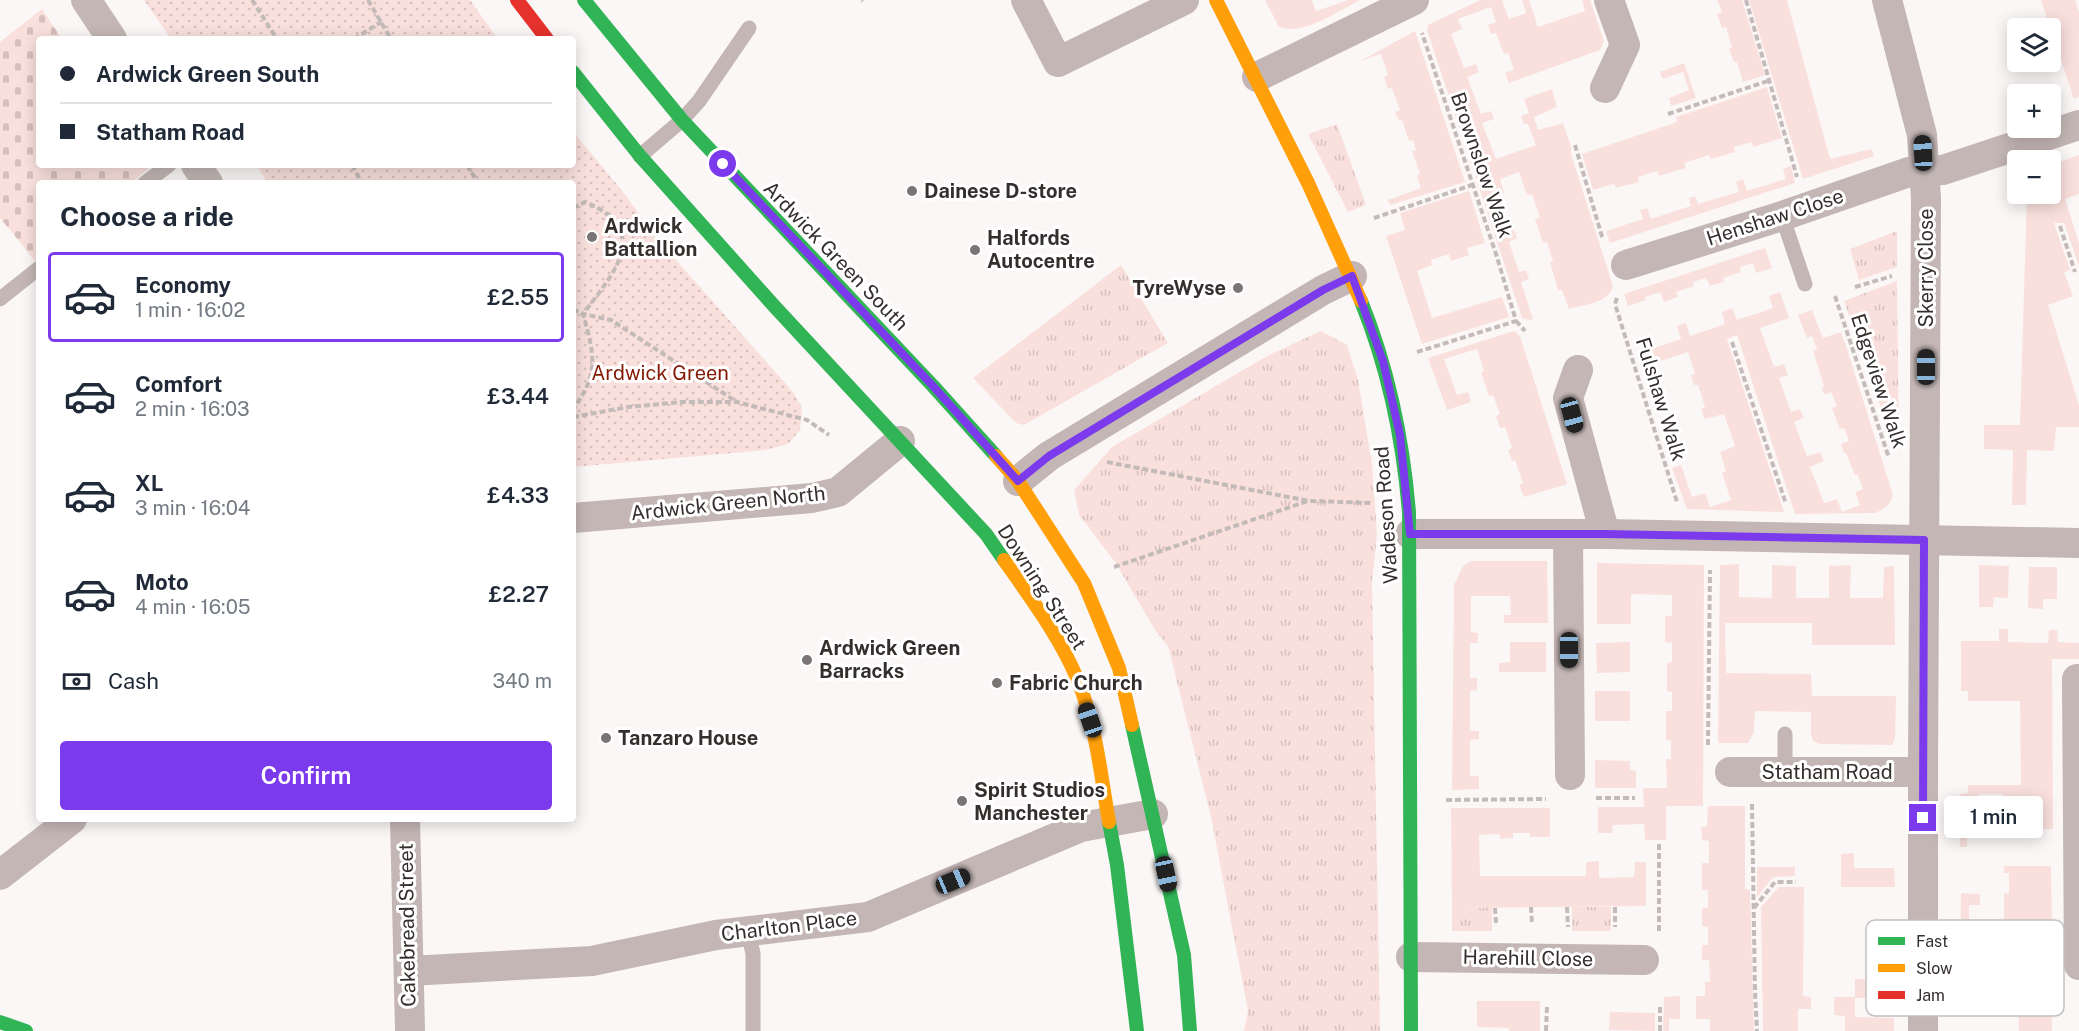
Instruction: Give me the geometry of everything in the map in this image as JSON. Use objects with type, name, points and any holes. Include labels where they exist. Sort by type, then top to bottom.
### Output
[{"type":"main road","points":[[517,0],[545,36]]},
{"type":"main road","name":"Ardwick Green South","points":[[584,0],[682,120],[933,386],[1018,481]]},
{"type":"main road","name":"Wadeson Road","points":[[1216,0],[1257,77],[1352,276],[1383,361],[1400,435],[1410,534],[1412,1031]]},
{"type":"main road","points":[[576,76],[640,156],[775,307],[900,441]]},
{"type":"main road","name":"Downing Street","points":[[900,441],[986,534],[1042,614],[1072,667],[1090,720],[1110,823],[1137,1031]]},
{"type":"main road","name":"Downing Street","points":[[1018,481],[1084,582],[1119,668],[1184,955],[1190,1031]]},
{"type":"main road","points":[[0,1022],[26,1031]]},
{"type":"street","points":[[86,0],[110,36]]},
{"type":"street","points":[[1026,0],[1059,62],[1184,0]]},
{"type":"street","points":[[1257,77],[1414,0]]},
{"type":"street","points":[[1605,88],[1625,45],[1609,0]]},
{"type":"street","name":"Skerry Close","points":[[1887,0],[1922,135],[1927,225],[1924,540]]},
{"type":"street","name":"Henshaw Close","points":[[1617,268],[1899,176],[1924,170],[1943,170],[2079,125]]},
{"type":"street","points":[[1018,481],[1049,456],[1323,290],[1352,276]]},
{"type":"street","points":[[1578,370],[1568,398],[1605,534]]},
{"type":"street","name":"Ardwick Green North","points":[[576,518],[812,498],[838,492],[900,441]]},
{"type":"street","points":[[1410,534],[1605,534],[2079,543]]},
{"type":"street","points":[[1563,787],[1568,534]]},
{"type":"street","points":[[1923,920],[1924,540]]},
{"type":"street","points":[[2077,679],[2079,965]]},
{"type":"street","name":"Statham Road","points":[[1721,761],[1785,772],[1923,772]]},
{"type":"street","name":"Charlton Place","points":[[409,971],[592,961],[716,934],[868,917],[1081,827],[1153,814]]},
{"type":"street","points":[[0,875],[68,822]]},
{"type":"street","name":"Cakebread Street","points":[[405,822],[410,1031]]},
{"type":"street","name":"Harehill Close","points":[[1412,957],[1652,949]]},
{"type":"lane","points":[[640,156],[682,120],[699,101],[749,28]]},
{"type":"lane","points":[[149,180],[165,168]]},
{"type":"lane","points":[[1782,216],[1806,284]]},
{"type":"lane","points":[[0,299],[36,270]]},
{"type":"lane","points":[[1785,734],[1785,772]]},
{"type":"lane","points":[[747,930],[753,953],[753,1031]]},
{"type":"path","points":[[252,0],[274,36]]},
{"type":"path","points":[[368,0],[389,36]]},
{"type":"path","points":[[1746,0],[1800,186]]},
{"type":"path","points":[[359,36],[381,22]]},
{"type":"path","name":"Brownslow Walk","points":[[1422,30],[1516,321],[1525,331]]},
{"type":"path","points":[[1668,114],[1768,81]]},
{"type":"path","name":"Fulshaw Walk","points":[[1575,145],[1617,268],[1615,304],[1678,506]]},
{"type":"path","points":[[1374,218],[1472,185]]},
{"type":"path","points":[[576,206],[585,202],[602,209],[614,219],[623,235],[621,258],[583,314]]},
{"type":"path","points":[[2060,226],[2075,272]]},
{"type":"path","points":[[1856,287],[1902,274]]},
{"type":"path","name":"Edgeview Walk","points":[[1835,296],[1891,464]]},
{"type":"path","points":[[576,310],[611,320],[737,402]]},
{"type":"path","points":[[576,404],[589,385],[594,366],[592,347],[583,314]]},
{"type":"path","points":[[1416,352],[1516,321]]},
{"type":"path","points":[[1732,342],[1789,513]]},
{"type":"path","points":[[576,416],[628,407],[682,402],[737,402],[807,420],[829,435]]},
{"type":"path","points":[[1096,460],[1309,501],[1380,503],[1408,501]]},
{"type":"path","points":[[1113,567],[1309,501]]},
{"type":"path","points":[[1708,536],[1710,561],[1708,745],[1721,761]]},
{"type":"path","points":[[1442,800],[1563,787]]},
{"type":"path","points":[[1752,793],[1757,1031]]},
{"type":"path","points":[[1590,798],[1635,798]]},
{"type":"path","points":[[1652,949],[1659,842]]},
{"type":"path","points":[[1754,908],[1775,882],[1796,882]]},
{"type":"path","points":[[1567,907],[1568,937]]},
{"type":"path","points":[[1615,907],[1616,937]]},
{"type":"path","points":[[1546,1031],[1547,1006]]},
{"type":"path","points":[[1660,1006],[1660,1031]]},
{"type":"green space","points":[[144,0],[470,0],[496,36],[169,36]]},
{"type":"green space","points":[[1265,0],[1312,0],[1316,11],[1349,0],[1360,0],[1321,21],[1289,29],[1279,27]]},
{"type":"green space","points":[[1480,0],[1502,0],[1509,19],[1526,13],[1522,0],[1529,0],[1538,27],[1585,11],[1582,0],[1590,0],[1604,41],[1600,50],[1509,83],[1505,73],[1514,70],[1508,53],[1504,54],[1496,33],[1491,34],[1488,25],[1496,22],[1491,7],[1458,19],[1462,29],[1451,34],[1464,68],[1476,64],[1479,72],[1467,77],[1481,114],[1491,111],[1494,119],[1482,123],[1496,159],[1536,145],[1528,124],[1524,124],[1521,116],[1529,113],[1524,99],[1552,89],[1557,107],[1534,117],[1538,130],[1563,123],[1613,286],[1611,292],[1601,300],[1569,309],[1562,290],[1558,290],[1547,242],[1543,243],[1535,219],[1540,217],[1532,194],[1527,195],[1519,172],[1500,179],[1504,193],[1495,196],[1505,228],[1513,226],[1517,238],[1509,242],[1519,272],[1526,270],[1529,279],[1521,282],[1533,319],[1530,320],[1522,318],[1427,30],[1428,25]]},
{"type":"green space","points":[[1717,0],[1742,0],[1765,75],[1743,82],[1737,62],[1734,62],[1729,49],[1732,47],[1726,27],[1722,28],[1717,14],[1722,12]]},
{"type":"green space","points":[[1749,0],[1787,0],[1830,159],[1871,149],[1874,156],[1803,179]]},
{"type":"green space","points":[[2041,0],[2075,0],[2079,12],[2079,97],[2074,99],[2061,60],[2061,18],[2047,18]]},
{"type":"green space","points":[[42,9],[60,36],[36,36],[36,168],[149,168],[135,180],[36,180],[35,261],[0,218],[0,42]]},
{"type":"green space","points":[[1415,31],[1465,182],[1390,205],[1388,200],[1421,188],[1417,176],[1420,174],[1412,151],[1416,150],[1413,140],[1409,141],[1402,120],[1399,121],[1395,112],[1400,110],[1392,88],[1388,89],[1384,77],[1388,75],[1381,54],[1360,61]]},
{"type":"green space","points":[[1684,63],[1696,98],[1671,106],[1669,98],[1689,90],[1683,72],[1662,79],[1660,72]]},
{"type":"green space","points":[[1767,87],[1782,138],[1753,147],[1752,142],[1734,147],[1735,152],[1711,159],[1709,155],[1684,163],[1686,168],[1659,176],[1657,171],[1638,177],[1639,182],[1616,188],[1614,184],[1593,190],[1582,154],[1677,122],[1676,117]]},
{"type":"green space","points":[[1337,124],[1366,205],[1348,212],[1308,134]]},
{"type":"green space","name":"Ardwick Green","points":[[576,135],[627,197],[652,233],[793,392],[802,408],[800,430],[788,444],[766,450],[576,467],[576,180],[266,180],[258,168],[576,168]]},
{"type":"green space","points":[[2079,155],[2079,194],[2065,199],[2079,243],[2079,266],[2064,223],[2054,223],[2070,270],[2064,272],[2073,296],[2048,305],[2079,405],[2079,427],[2056,427],[2054,451],[2027,450],[2026,505],[2012,505],[2013,450],[1984,449],[1984,425],[2020,425],[2027,204],[2061,204],[2061,161]]},
{"type":"green space","points":[[1791,166],[1795,183],[1610,243],[1606,231],[1643,219],[1640,210],[1647,208],[1651,219],[1691,206],[1689,198],[1695,196],[1698,204],[1739,192],[1736,182],[1743,179],[1747,191],[1786,179],[1783,169]]},
{"type":"green space","points":[[1469,191],[1485,243],[1467,248],[1469,255],[1451,261],[1449,254],[1431,260],[1432,265],[1417,271],[1432,318],[1502,297],[1509,317],[1422,344],[1386,236],[1405,230],[1400,213]]},
{"type":"green space","points":[[1897,231],[1897,267],[1859,280],[1850,249]]},
{"type":"green space","points":[[1765,248],[1772,268],[1756,273],[1753,263],[1740,267],[1741,272],[1723,278],[1724,282],[1710,286],[1706,278],[1693,282],[1694,286],[1676,292],[1678,297],[1664,302],[1660,292],[1628,306],[1624,294]]},
{"type":"green space","points":[[1121,265],[1168,343],[1024,425],[1016,423],[973,378]]},
{"type":"green space","points":[[1897,281],[1899,448],[1895,449],[1844,301]]},
{"type":"green space","points":[[1780,292],[1789,318],[1760,328],[1774,367],[1784,364],[1788,375],[1779,378],[1791,412],[1800,409],[1804,418],[1794,422],[1807,456],[1820,452],[1824,461],[1810,467],[1824,503],[1837,499],[1842,512],[1860,505],[1855,492],[1863,489],[1841,444],[1849,441],[1844,428],[1840,429],[1832,408],[1837,406],[1831,392],[1824,395],[1822,388],[1824,386],[1813,351],[1817,349],[1812,336],[1807,338],[1798,315],[1812,310],[1823,338],[1841,332],[1893,495],[1889,504],[1875,513],[1795,514],[1737,335],[1727,339],[1784,512],[1687,509],[1672,468],[1681,465],[1692,497],[1705,493],[1710,507],[1731,500],[1722,473],[1726,471],[1720,452],[1735,446],[1724,414],[1705,419],[1701,409],[1705,407],[1698,385],[1694,385],[1691,375],[1695,374],[1688,352],[1648,365],[1643,352],[1681,339],[1677,326],[1686,323],[1690,336],[1725,324],[1722,312],[1732,308],[1737,320],[1773,308],[1769,296]]},
{"type":"green space","points":[[1321,331],[1347,345],[1358,380],[1372,464],[1377,534],[1372,582],[1380,1031],[1244,1031],[1248,1011],[1211,817],[1168,646],[1155,630],[1115,562],[1079,515],[1074,490],[1112,447],[1267,356]]},
{"type":"green space","points":[[1514,331],[1520,336],[1567,484],[1524,497],[1519,485],[1523,483],[1515,460],[1512,461],[1508,450],[1512,448],[1505,427],[1500,428],[1496,416],[1500,414],[1493,395],[1489,396],[1481,372],[1484,371],[1477,349],[1444,359],[1457,395],[1468,392],[1471,402],[1447,410],[1428,358]]},
{"type":"green space","points":[[1471,561],[1547,561],[1548,623],[1504,623],[1504,615],[1511,615],[1510,596],[1471,596],[1471,632],[1478,633],[1478,643],[1470,643],[1470,678],[1477,678],[1477,690],[1470,691],[1470,731],[1479,731],[1479,739],[1470,740],[1470,776],[1479,776],[1479,789],[1452,790],[1454,585],[1463,566]]},
{"type":"green space","points":[[1597,563],[1704,565],[1703,806],[1666,806],[1666,840],[1645,840],[1644,824],[1613,825],[1612,833],[1598,833],[1598,807],[1644,807],[1643,788],[1667,788],[1666,759],[1671,759],[1671,740],[1666,740],[1666,711],[1672,711],[1672,692],[1667,691],[1667,663],[1672,662],[1672,643],[1665,642],[1665,616],[1672,616],[1672,595],[1631,594],[1631,624],[1597,624]]},
{"type":"green space","points":[[1739,564],[1739,597],[1772,598],[1772,565],[1796,566],[1796,598],[1829,598],[1829,566],[1851,565],[1850,598],[1883,598],[1884,567],[1894,566],[1895,645],[1812,645],[1812,623],[1725,623],[1726,673],[1811,674],[1812,696],[1896,696],[1895,739],[1892,745],[1820,744],[1813,741],[1811,734],[1811,712],[1755,711],[1754,732],[1748,743],[1718,743],[1720,565]]},
{"type":"green space","points":[[1979,565],[2009,566],[2008,598],[1994,597],[1993,607],[1979,607]]},
{"type":"green space","points":[[2029,567],[2057,567],[2057,599],[2043,599],[2043,609],[2028,608]]},
{"type":"green space","points":[[1999,629],[2008,629],[2008,642],[2048,643],[2049,630],[2057,630],[2058,642],[2079,643],[2079,659],[2052,659],[2053,829],[2010,830],[2010,827],[2003,827],[2003,794],[1979,794],[1979,806],[1967,807],[1967,847],[1960,847],[1960,794],[1968,793],[1968,785],[2021,785],[2020,701],[1968,701],[1968,691],[1961,691],[1961,641],[1999,641]]},
{"type":"green space","points":[[1510,642],[1546,642],[1546,672],[1499,672],[1499,663],[1510,662]]},
{"type":"green space","points":[[1630,642],[1630,672],[1597,673],[1596,643]]},
{"type":"green space","points":[[1595,691],[1630,691],[1630,721],[1595,721]]},
{"type":"green space","points":[[1595,760],[1630,761],[1630,770],[1636,771],[1636,788],[1595,788]]},
{"type":"green space","points":[[1708,806],[1745,806],[1745,889],[1750,890],[1754,1031],[1710,1031],[1710,1019],[1696,1019],[1696,996],[1705,996],[1705,982],[1710,982],[1709,960],[1702,960],[1702,945],[1708,945],[1708,927],[1702,926],[1702,908],[1708,908],[1708,890],[1702,890],[1702,863],[1709,863],[1709,841],[1702,840],[1701,827],[1707,827]]},
{"type":"green space","points":[[1451,808],[1550,808],[1550,837],[1530,837],[1530,833],[1513,833],[1513,838],[1500,839],[1500,834],[1479,835],[1480,876],[1586,876],[1586,862],[1599,861],[1599,878],[1634,877],[1635,862],[1646,862],[1646,906],[1452,908]]},
{"type":"green space","points":[[1854,853],[1854,868],[1894,868],[1895,887],[1841,887],[1841,854]]},
{"type":"green space","points":[[2004,866],[2051,866],[2052,920],[2004,920],[2004,893],[2009,894],[2009,873],[2004,873]]},
{"type":"green space","points":[[1757,867],[1795,867],[1795,876],[1773,877],[1757,897]]},
{"type":"green space","points":[[1779,887],[1804,887],[1803,996],[1811,997],[1811,1009],[1798,1009],[1798,1031],[1763,1031],[1761,907]]},
{"type":"green space","points":[[1961,893],[1980,894],[1980,905],[1969,905],[1969,920],[1961,920]]},
{"type":"green space","points":[[1492,907],[1492,931],[1452,931],[1452,908]]},
{"type":"green space","points":[[1572,907],[1611,907],[1611,931],[1572,931]]},
{"type":"green space","points":[[1855,979],[1866,979],[1866,998],[1855,998],[1855,1017],[1894,1018],[1894,1031],[1845,1031],[1845,1016],[1834,1015],[1834,997],[1855,997]]},
{"type":"green space","points":[[1680,996],[1680,1019],[1669,1019],[1669,1031],[1663,1031],[1664,997]]},
{"type":"green space","points":[[1477,1001],[1540,1001],[1540,1031],[1509,1031],[1509,1028],[1477,1027]]},
{"type":"green space","points":[[1610,1012],[1655,1013],[1655,1031],[1609,1030]]},
{"type":"green space","points":[[2019,1016],[2052,1016],[2052,1031],[2019,1031]]},
{"type":"traffic: fast","points":[[584,0],[682,120],[996,456]]},
{"type":"traffic: fast","points":[[576,76],[640,156],[775,307],[986,534],[1004,560]]},
{"type":"traffic: fast","points":[[1361,301],[1387,379],[1399,431],[1409,512],[1411,1031]]},
{"type":"traffic: fast","points":[[1132,725],[1184,955],[1190,1031]]},
{"type":"traffic: fast","points":[[1109,822],[1117,865],[1137,1031]]},
{"type":"traffic: fast","points":[[0,1022],[26,1031]]},
{"type":"traffic: slow","points":[[1216,0],[1308,183],[1361,301]]},
{"type":"traffic: slow","points":[[996,456],[1018,481],[1084,583],[1119,668],[1132,725]]},
{"type":"traffic: slow","points":[[1004,560],[1040,611],[1079,683],[1096,742],[1109,822]]},
{"type":"traffic: jam","points":[[517,0],[545,36]]},
{"type":"place","name":"Dainese D-store","points":[[912,191]]},
{"type":"place","name":"Ardwick Battallion","points":[[592,237]]},
{"type":"place","name":"Halfords Autocentre","points":[[975,250]]},
{"type":"place","name":"TyreWyse","points":[[1238,288]]},
{"type":"place","name":"Ardwick Green Barracks","points":[[807,660]]},
{"type":"place","name":"Fabric Church","points":[[997,683]]},
{"type":"place","name":"Tanzaro House","points":[[606,738]]},
{"type":"place","name":"Spirit Studios Manchester","points":[[962,801]]},
{"type":"route","points":[[723,164],[933,386],[1018,481],[1049,456],[1323,290],[1352,276],[1383,361],[1400,435],[1410,534],[1605,534],[1924,540],[1923,818]]}]
